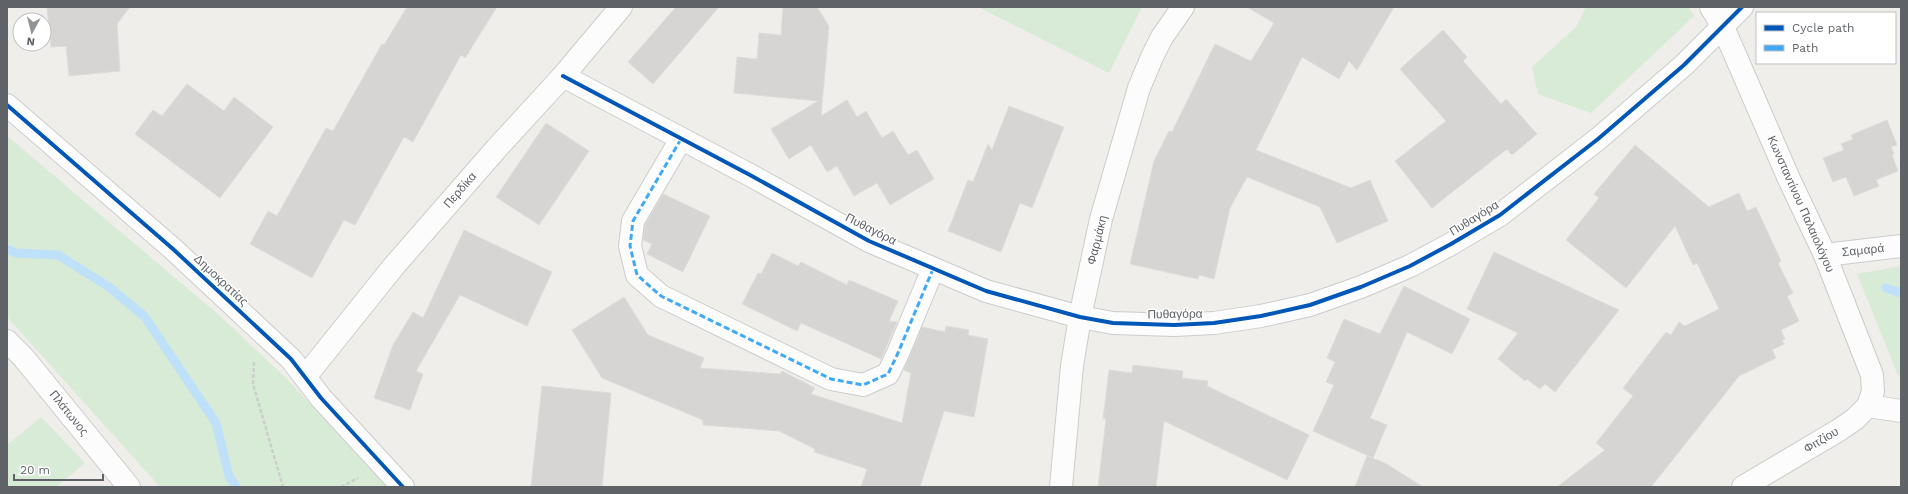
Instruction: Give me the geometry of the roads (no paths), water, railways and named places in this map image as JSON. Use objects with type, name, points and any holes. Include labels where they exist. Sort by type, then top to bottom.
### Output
[{"type":"street","name":"Περδίκα","points":[[305,377],[404,255],[497,148],[563,76],[621,7]]},
{"type":"street","name":"Φαρμάκη","points":[[1061,487],[1072,366],[1080,317],[1101,219],[1139,88],[1155,50],[1183,7]]},
{"type":"street","name":"Κωνσταντίνου Παλαιολόγου","points":[[1711,7],[1723,26],[1789,179],[1825,254],[1872,375],[1873,391],[1868,406]]},
{"type":"street","name":"Πυθαγόρα","points":[[563,76],[750,175],[869,241],[986,291],[1080,317],[1113,323],[1174,325],[1214,323],[1261,316],[1310,304],[1361,287],[1410,266],[1500,215],[1598,139],[1684,65],[1742,7]]},
{"type":"street","name":"Δημοκρατίας","points":[[7,105],[173,249],[291,359],[320,398],[403,487]]},
{"type":"street","points":[[681,139],[633,221],[632,228],[630,246],[636,275],[661,296],[831,379],[863,385],[888,374],[933,269]]},
{"type":"street","name":"Σαμαρά","points":[[1825,254],[1901,246]]},
{"type":"street","name":"Πλάτωνος","points":[[7,341],[23,357],[129,487]]},
{"type":"street","points":[[1868,406],[1901,411]]},
{"type":"street","name":"Φιτζίου","points":[[1743,487],[1856,419],[1868,406]]},
{"type":"waterway","points":[[7,249],[16,253],[58,255],[109,287],[145,317],[216,423],[229,476],[236,487]]},
{"type":"waterway","points":[[1886,288],[1901,293]]}]
